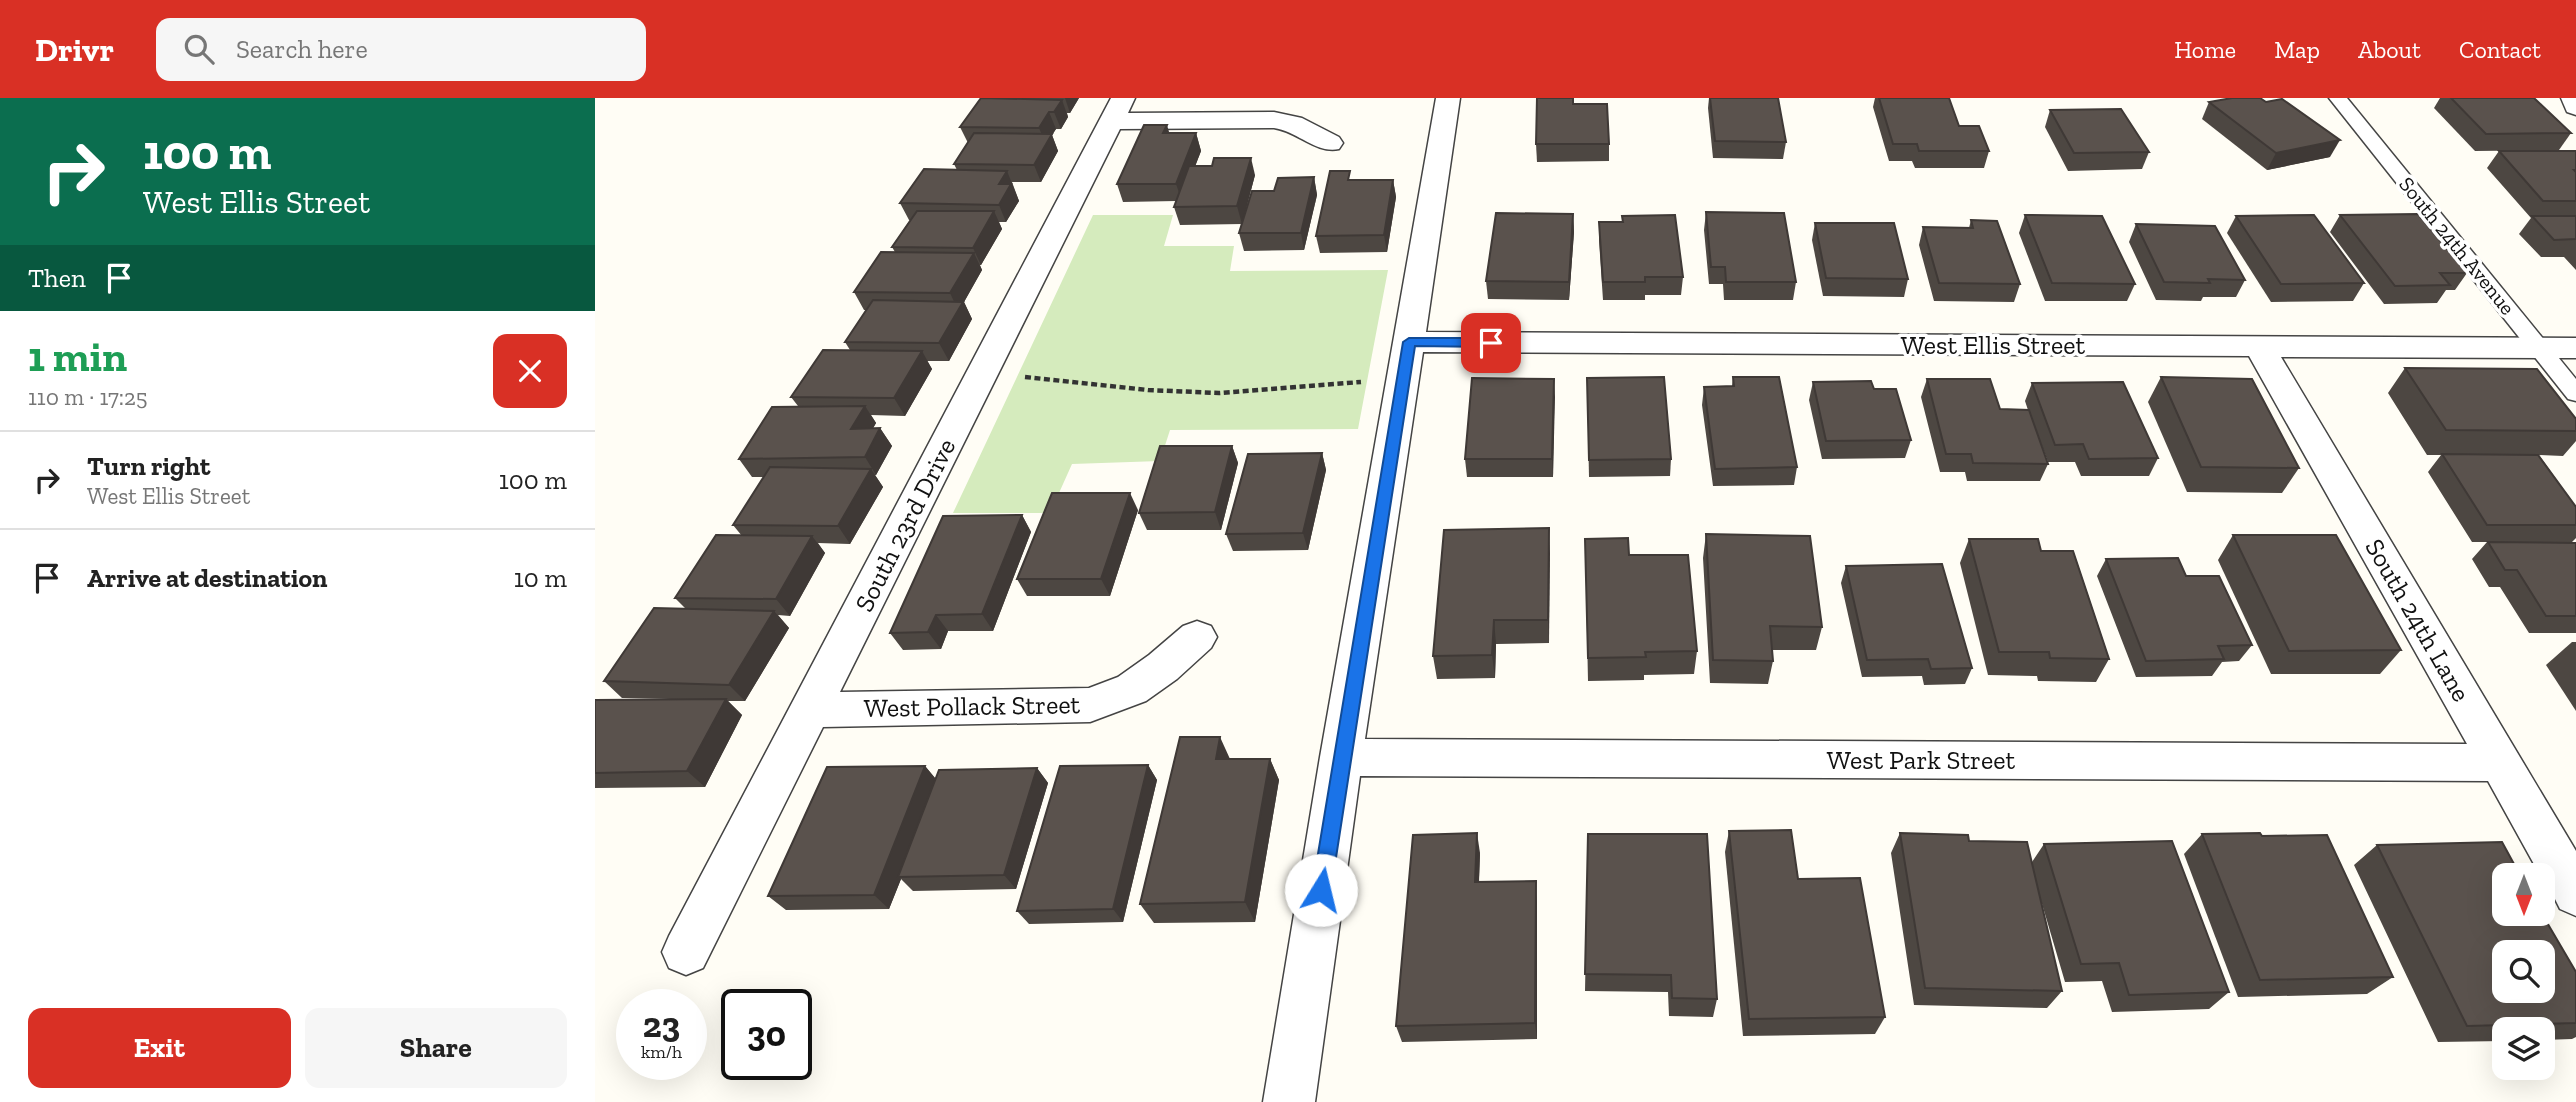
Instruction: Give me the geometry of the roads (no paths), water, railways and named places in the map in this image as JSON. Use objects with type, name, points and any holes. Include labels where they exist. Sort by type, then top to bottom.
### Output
[{"type":"street","points":[[1289,1102],[1341,757],[1448,98]]},
{"type":"street","points":[[1117,110],[1274,120],[1293,123],[1330,143]]},
{"type":"street","name":"South 23rd Drive","points":[[686,952],[1117,110]]},
{"type":"street","name":"West Ellis Street","points":[[1409,342],[2576,348]]},
{"type":"street","name":"South 24th Lane","points":[[2259,346],[2576,894]]},
{"type":"street","name":"West Pollack Street","points":[[811,710],[1090,705],[1132,689],[1163,667],[1197,637]]},
{"type":"street","name":"West Park Street","points":[[1341,757],[2501,763]]},
{"type":"lane","name":"South 24th Avenue","points":[[2338,98],[2576,394]]}]
